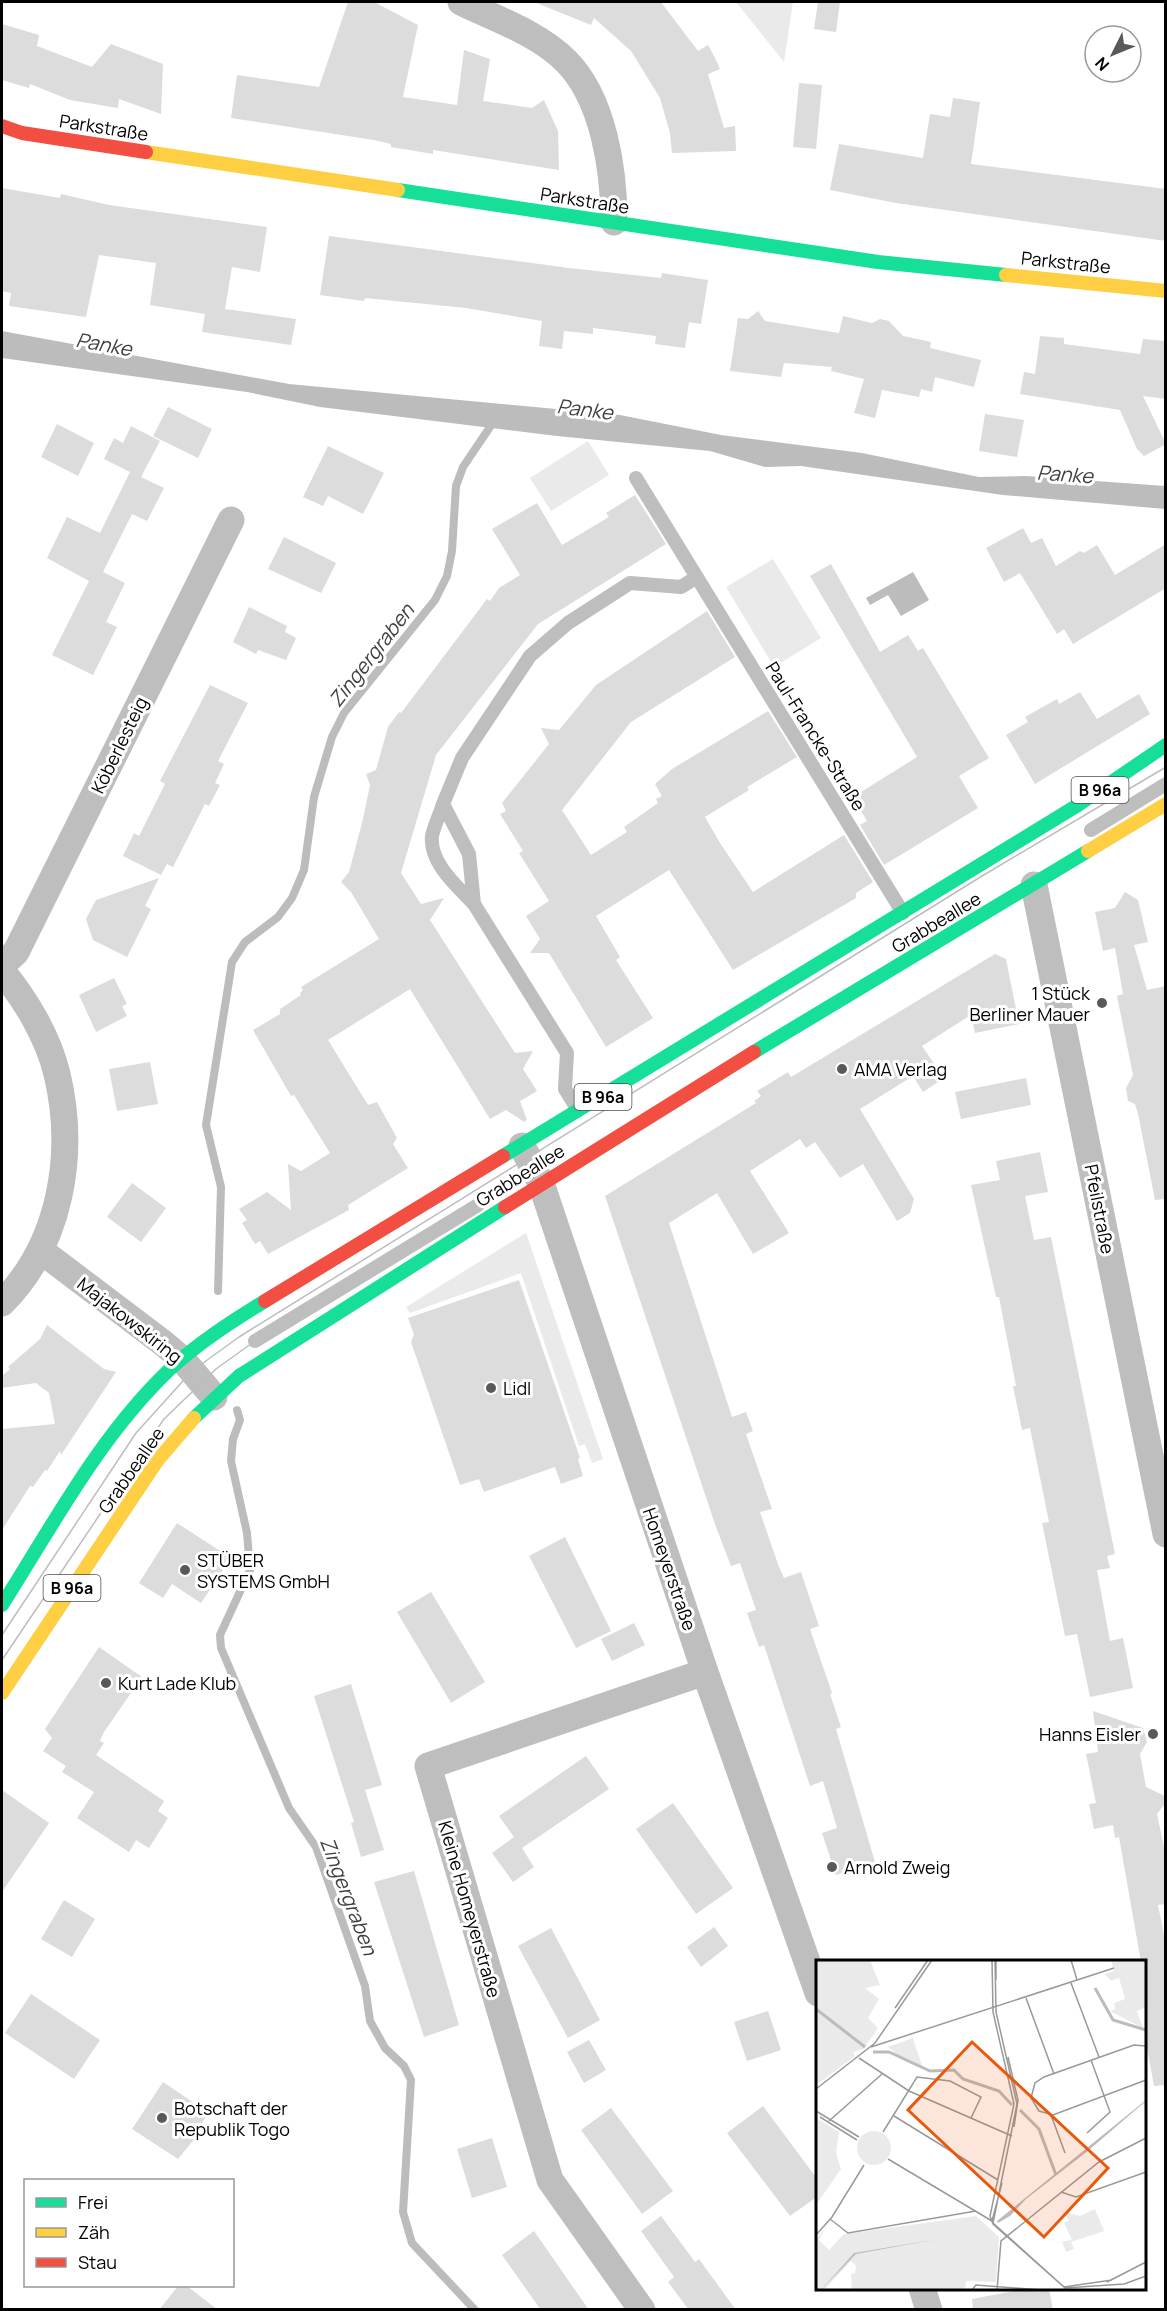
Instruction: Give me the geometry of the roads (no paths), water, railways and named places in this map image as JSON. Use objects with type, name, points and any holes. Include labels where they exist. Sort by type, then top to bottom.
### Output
[{"type":"main road","name":"Parkstraße","points":[[2,126],[22,133],[878,262],[1166,291]]},
{"type":"main road","name":"Grabbeallee","points":[[2,1605],[112,1437],[141,1399],[182,1359],[221,1328],[903,914],[1078,805],[1166,745]]},
{"type":"main road","name":"Grabbeallee","points":[[2,1693],[157,1461],[214,1397],[248,1370],[536,1173],[1034,885],[1166,804]]},
{"type":"street","points":[[461,2],[536,39],[567,62],[578,77],[592,105],[610,158],[614,188],[614,222]]},
{"type":"street","name":"Köberlesteig","points":[[2,965],[16,952],[231,520]]},
{"type":"street","name":"Pfeilstraße","points":[[1034,885],[1166,1534]]},
{"type":"street","points":[[2,970],[43,1035],[57,1074],[62,1108],[64,1166],[59,1201],[40,1250],[13,1291],[2,1303]]},
{"type":"street","name":"Homeyerstraße","points":[[522,1146],[536,1173],[705,1672],[816,1987]]},
{"type":"street","name":"Majakowskiring","points":[[40,1250],[182,1359],[214,1397]]},
{"type":"street","name":"Kleine Homeyerstraße","points":[[642,2310],[550,2180],[428,1766],[705,1672]]},
{"type":"street","points":[[922,2290],[929,2310]]},
{"type":"lane","name":"Paul-Francke-Straße","points":[[636,478],[903,914]]},
{"type":"lane","points":[[578,1112],[565,1089],[567,1053],[474,904],[447,874],[435,855],[432,837],[462,758],[530,656],[568,623],[630,583],[681,587],[697,577]]},
{"type":"lane","points":[[1074,840],[1166,784]]},
{"type":"lane","points":[[443,804],[469,854],[474,904]]},
{"type":"lane","points":[[657,1095],[841,983]]},
{"type":"lane","points":[[255,1341],[495,1194]]},
{"type":"waterway","name":"Zingergraben","points":[[218,1291],[221,1187],[206,1125],[232,962],[245,942],[278,917],[292,898],[304,870],[314,797],[332,737],[344,713],[435,600],[447,576],[452,551],[456,486],[463,467],[494,421]]},
{"type":"waterway","name":"Zingergraben","points":[[237,1410],[240,1420],[233,1439],[231,1461],[247,1533],[250,1570],[220,1635],[221,1648],[289,1808],[316,1847],[365,1986],[370,2021],[385,2048],[404,2066],[411,2080],[403,2212],[412,2243],[475,2310]]},
{"type":"tram line","points":[[2,1635],[136,1433],[192,1371],[239,1337],[982,876],[1166,767]]},
{"type":"tram line","points":[[2,1660],[164,1419],[216,1369],[255,1341]]},
{"type":"place","name":"1 Stück Berliner Mauer","points":[[1102,1003]]},
{"type":"place","name":"AMA Verlag","points":[[842,1069]]},
{"type":"place","name":"Lidl","points":[[491,1388]]},
{"type":"place","name":"STÜBER SYSTEMS GmbH","points":[[185,1570]]},
{"type":"place","name":"Kurt Lade Klub","points":[[106,1683]]},
{"type":"place","name":"Hanns Eisler","points":[[1153,1734]]},
{"type":"place","name":"Arnold Zweig","points":[[832,1867]]},
{"type":"place","name":"Botschaft der Republik Togo","points":[[162,2118]]},
{"type":"water label","name":"Panke","points":[[104,344]]},
{"type":"water label","name":"Panke","points":[[585,409]]},
{"type":"water label","name":"Panke","points":[[1065,474]]}]
